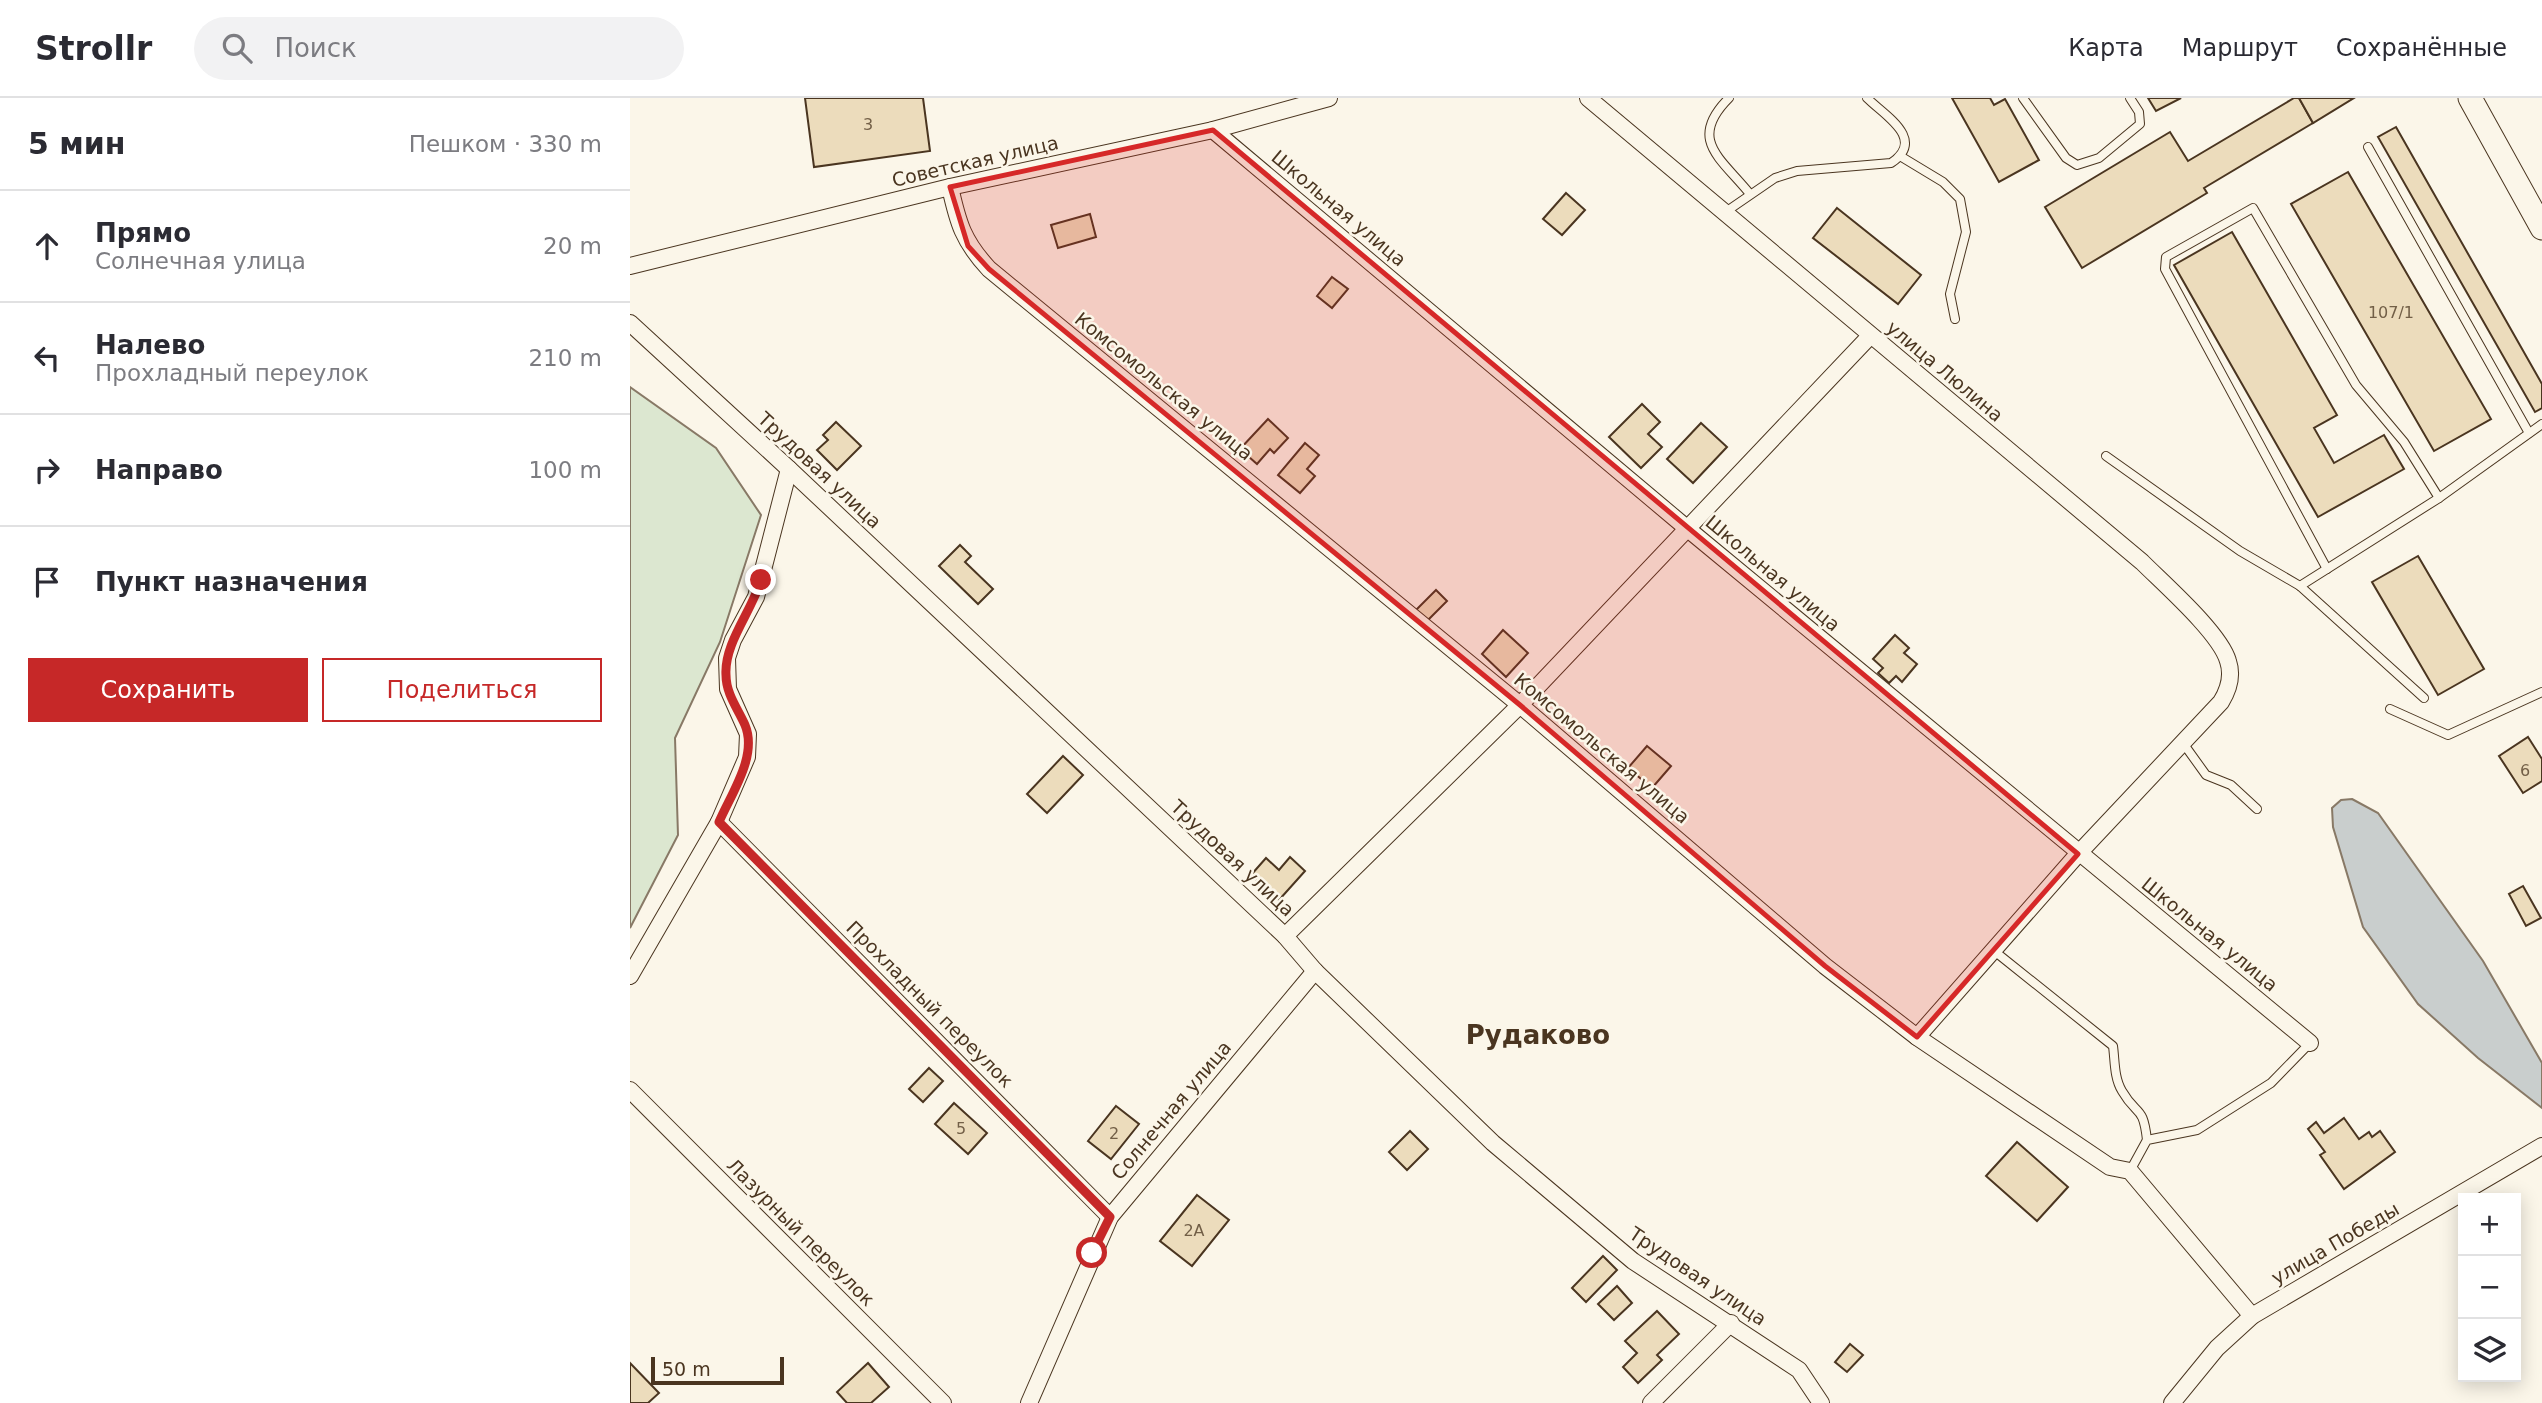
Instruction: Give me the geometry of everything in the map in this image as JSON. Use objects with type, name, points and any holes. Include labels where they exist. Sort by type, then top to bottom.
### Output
[{"type":"street","name":"Советская улица","points":[[630,267],[950,187],[1213,130],[1329,98]]},
{"type":"street","name":"улица Люлина","points":[[1588,98],[2142,562],[2214,638],[2228,658],[2229,690],[2183,743]]},
{"type":"street","points":[[2470,98],[2542,228]]},
{"type":"street","name":"Школьная улица","points":[[1213,130],[1689,530],[2310,1043]]},
{"type":"street","name":"Комсомольская улица","points":[[950,187],[959,226],[968,246],[989,269],[1520,705],[1825,966],[1917,1037],[2110,1167],[2130,1171],[2252,1316]]},
{"type":"street","name":"Трудовая улица","points":[[630,323],[1285,936],[1315,971],[1493,1143],[1623,1253],[1799,1370],[1822,1403]]},
{"type":"street","points":[[1285,936],[1520,705],[1689,530],[1870,336]]},
{"type":"street","points":[[630,976],[719,822],[747,757],[749,743],[744,723],[728,689],[727,658],[733,640],[756,597],[789,469]]},
{"type":"street","points":[[1917,1037],[2078,853],[2183,743]]},
{"type":"street","name":"Прохладный переулок","points":[[719,822],[1110,1217]]},
{"type":"street","name":"Солнечная улица","points":[[1029,1403],[1110,1217],[1315,971]]},
{"type":"street","name":"Лазурный переулок","points":[[630,1090],[943,1403]]},
{"type":"street","name":"улица Победы","points":[[2172,1403],[2217,1348],[2252,1316],[2542,1146]]},
{"type":"street","points":[[1651,1403],[1731,1323]]},
{"type":"lane","points":[[1729,98],[1711,120],[1707,130],[1709,142],[1750,194]]},
{"type":"lane","points":[[1724,213],[1774,178],[1797,171],[1891,163],[1900,156],[1904,140],[1901,129],[1867,98]]},
{"type":"lane","points":[[2023,98],[2066,158],[2077,165],[2099,158],[2140,124],[2139,112],[2130,98]]},
{"type":"lane","points":[[2368,147],[2529,433]]},
{"type":"lane","points":[[1900,156],[1943,182],[1960,199],[1965,232],[1950,294],[1955,319]]},
{"type":"lane","points":[[2327,569],[2165,270],[2166,257],[2253,208],[2356,385],[2404,442],[2438,498]]},
{"type":"lane","points":[[2300,586],[2438,498],[2542,424]]},
{"type":"lane","points":[[2106,456],[2240,551],[2300,586],[2424,698]]},
{"type":"lane","points":[[2390,709],[2448,735],[2542,692]]},
{"type":"lane","points":[[2183,743],[2206,775],[2231,785],[2257,809]]},
{"type":"lane","points":[[1993,950],[2113,1046],[2118,1081],[2123,1093],[2144,1116],[2147,1140],[2130,1171]]},
{"type":"lane","points":[[2147,1140],[2197,1130],[2271,1083],[2310,1043]]},
{"type":"highlighted area","points":[[1213,130],[2078,854],[1917,1037],[1825,966],[1520,705],[989,269],[968,246],[950,187]]},
{"type":"green space","points":[[630,387],[716,448],[761,515],[720,642],[675,738],[678,835],[630,928]]},
{"type":"shaded area","points":[[2352,799],[2378,813],[2483,961],[2542,1063],[2542,1108],[2478,1058],[2418,1004],[2363,927],[2333,827],[2332,808],[2341,800]]},
{"type":"building","points":[[805,98],[923,98],[930,151],[814,167]]},
{"type":"building","points":[[1952,98],[1990,98],[1994,105],[2005,99],[2039,160],[1999,182]]},
{"type":"building","points":[[2148,98],[2181,98],[2156,111]]},
{"type":"building","points":[[2294,98],[2299,98],[2313,123],[2204,188],[2207,193],[2082,268],[2045,207],[2170,132],[2188,161]]},
{"type":"building","points":[[2299,98],[2354,98],[2313,123]]},
{"type":"building","points":[[2396,127],[2542,384],[2542,408],[2535,412],[2378,137]]},
{"type":"building","points":[[2348,172],[2491,419],[2434,451],[2291,204]]},
{"type":"building","points":[[1566,193],[1585,210],[1562,235],[1543,219]]},
{"type":"building","points":[[1837,208],[1921,275],[1898,304],[1813,238]]},
{"type":"building","points":[[1090,214],[1096,237],[1058,248],[1051,225]]},
{"type":"building","points":[[2232,232],[2337,415],[2314,428],[2334,463],[2384,435],[2404,469],[2318,517],[2174,265]]},
{"type":"building","points":[[1332,277],[1348,289],[1332,308],[1317,296]]},
{"type":"building","points":[[1642,404],[1660,422],[1648,434],[1662,447],[1641,468],[1609,437]]},
{"type":"building","points":[[1268,419],[1288,438],[1274,453],[1270,449],[1257,464],[1240,449]]},
{"type":"building","points":[[836,422],[861,446],[837,470],[817,450],[828,440],[823,435]]},
{"type":"building","points":[[1701,423],[1727,447],[1693,483],[1667,459]]},
{"type":"building","points":[[1305,443],[1319,455],[1307,469],[1315,476],[1300,493],[1278,475]]},
{"type":"building","points":[[960,545],[971,556],[965,562],[993,589],[978,604],[939,566]]},
{"type":"building","points":[[2418,556],[2484,669],[2438,695],[2372,582]]},
{"type":"building","points":[[1436,590],[1447,601],[1426,622],[1415,611]]},
{"type":"building","points":[[1503,630],[1528,653],[1506,677],[1482,654]]},
{"type":"building","points":[[1895,635],[1909,648],[1904,653],[1917,664],[1902,682],[1896,676],[1889,683],[1878,673],[1883,668],[1873,659]]},
{"type":"building","points":[[2528,737],[2542,759],[2542,781],[2523,793],[2499,756]]},
{"type":"building","points":[[1647,746],[1671,766],[1652,788],[1628,768]]},
{"type":"building","points":[[1063,756],[1083,775],[1047,813],[1027,794]]},
{"type":"building","points":[[1290,857],[1305,871],[1279,900],[1251,875],[1266,858],[1279,870]]},
{"type":"building","points":[[2523,886],[2541,918],[2526,926],[2509,894]]},
{"type":"building","points":[[929,1068],[943,1081],[923,1102],[909,1089]]},
{"type":"building","points":[[954,1103],[987,1133],[968,1154],[935,1124]]},
{"type":"building","points":[[1116,1106],[1139,1124],[1111,1159],[1088,1141]]},
{"type":"building","points":[[2344,1118],[2359,1139],[2369,1132],[2372,1137],[2380,1131],[2395,1152],[2344,1189],[2320,1155],[2325,1152],[2308,1129],[2316,1122],[2324,1133]]},
{"type":"building","points":[[1410,1131],[1428,1149],[1407,1170],[1389,1152]]},
{"type":"building","points":[[2017,1142],[2068,1187],[2037,1221],[1986,1176]]},
{"type":"building","points":[[1197,1195],[1229,1220],[1192,1266],[1160,1241]]},
{"type":"building","points":[[1603,1256],[1617,1270],[1586,1302],[1572,1288]]},
{"type":"building","points":[[1617,1286],[1632,1303],[1614,1320],[1598,1304]]},
{"type":"building","points":[[1657,1311],[1679,1334],[1657,1355],[1662,1360],[1638,1383],[1623,1367],[1637,1353],[1625,1341]]},
{"type":"building","points":[[1850,1344],[1863,1355],[1847,1372],[1835,1362]]},
{"type":"building","points":[[630,1363],[659,1393],[648,1403],[630,1403]]},
{"type":"building","points":[[868,1363],[889,1387],[871,1403],[847,1403],[837,1392]]},
{"type":"district","name":"Рудаково","points":[[1538,1035]]},
{"type":"route","points":[[761,580],[750,612],[733,640],[727,658],[728,689],[744,723],[749,743],[747,757],[719,822],[1110,1217],[1092,1253]]}]
